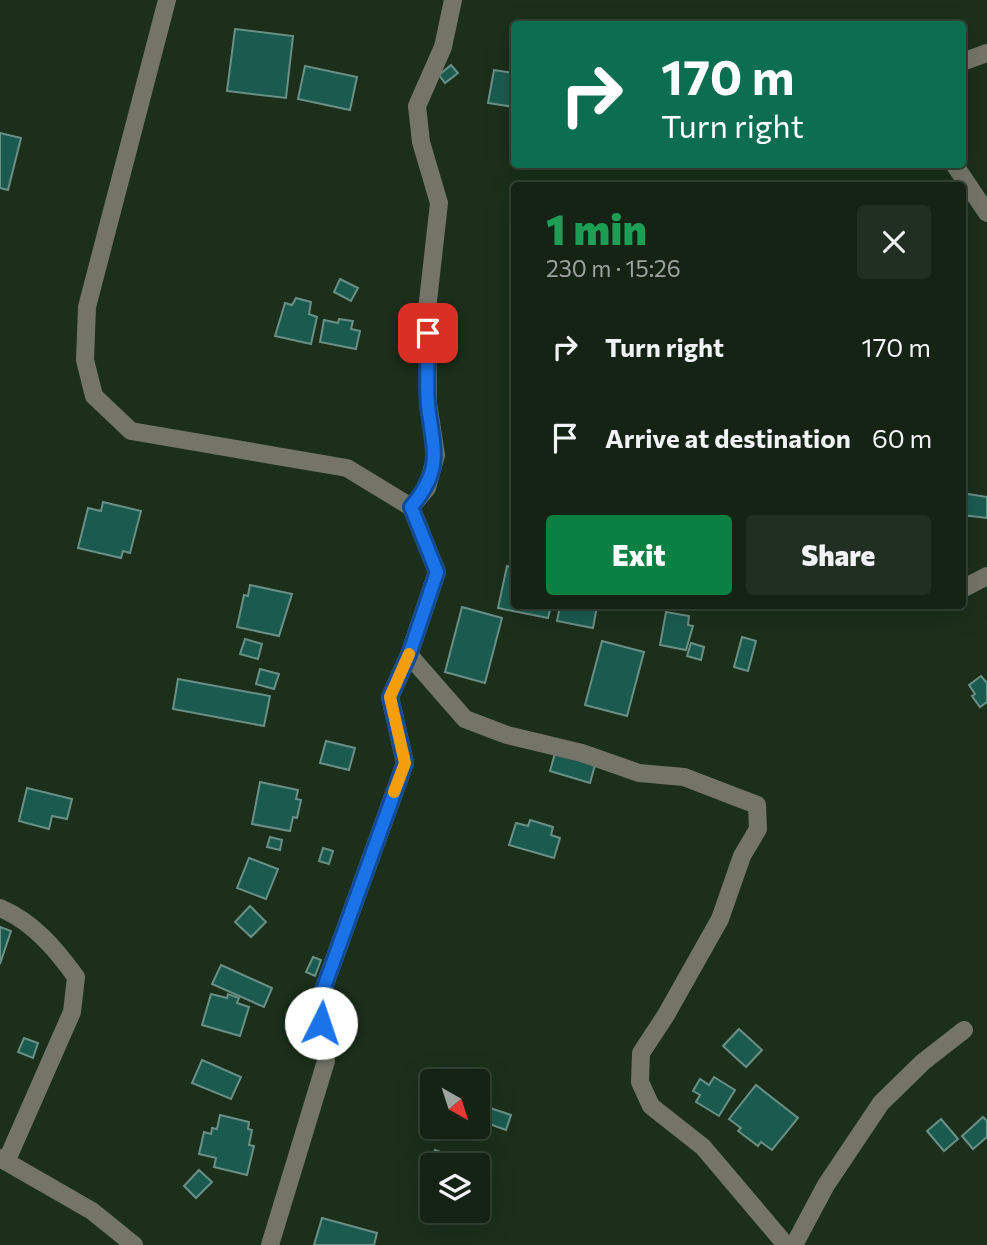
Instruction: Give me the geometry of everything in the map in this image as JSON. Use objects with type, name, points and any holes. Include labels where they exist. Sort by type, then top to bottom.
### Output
[{"type":"street","points":[[167,0],[87,307],[85,360],[94,396],[131,431],[347,468],[411,507],[437,572],[409,655],[390,697],[405,763],[318,1004],[326,1061],[270,1245]]},
{"type":"street","points":[[411,507],[427,488],[436,456],[428,403],[428,310],[439,203],[421,142],[417,106],[443,47],[453,0]]},
{"type":"street","points":[[966,61],[987,53]]},
{"type":"street","points":[[957,168],[987,213]]},
{"type":"street","points":[[966,587],[987,576]]},
{"type":"street","points":[[409,655],[465,719],[507,735],[582,753],[639,773],[684,777],[757,805],[758,829],[742,856],[720,919],[666,1015],[641,1053],[640,1082],[650,1105],[703,1147],[786,1245]]},
{"type":"street","points":[[0,908],[19,916],[54,947],[76,977],[72,1013],[4,1159],[92,1211],[134,1245]]},
{"type":"street","points":[[794,1245],[826,1185],[881,1103],[923,1062],[964,1030]]},
{"type":"building","points":[[235,29],[293,36],[286,98],[227,91]]},
{"type":"building","points":[[451,65],[458,73],[445,83],[439,75]]},
{"type":"building","points":[[305,66],[357,77],[350,110],[298,99]]},
{"type":"building","points":[[494,70],[511,73],[511,107],[488,103]]},
{"type":"building","points":[[0,133],[21,138],[8,190],[0,188]]},
{"type":"building","points":[[340,279],[358,288],[351,301],[334,292]]},
{"type":"building","points":[[296,298],[311,302],[309,314],[317,317],[311,344],[275,336],[285,303],[292,305]]},
{"type":"building","points":[[339,319],[353,321],[351,329],[360,331],[356,349],[320,342],[324,320],[338,323]]},
{"type":"building","points":[[966,494],[987,497],[987,518],[966,515]]},
{"type":"building","points":[[103,502],[141,511],[130,553],[123,551],[121,558],[78,548],[88,508],[101,511]]},
{"type":"building","points":[[507,566],[511,567],[511,609],[550,609],[548,618],[498,608]]},
{"type":"building","points":[[250,585],[292,594],[279,636],[237,627],[244,595],[248,596]]},
{"type":"building","points":[[462,607],[502,618],[485,683],[445,672]]},
{"type":"building","points":[[559,609],[596,609],[593,628],[557,621]]},
{"type":"building","points":[[666,612],[689,616],[688,625],[693,626],[686,650],[660,645]]},
{"type":"building","points":[[742,637],[756,641],[748,671],[734,667]]},
{"type":"building","points":[[245,639],[262,644],[258,659],[240,654]]},
{"type":"building","points":[[602,641],[644,652],[627,716],[585,705]]},
{"type":"building","points":[[691,643],[704,647],[701,660],[687,656]]},
{"type":"building","points":[[260,669],[279,674],[274,689],[256,684]]},
{"type":"building","points":[[981,676],[987,683],[987,702],[980,707],[972,696],[975,694],[969,685]]},
{"type":"building","points":[[178,679],[270,696],[264,726],[173,709]]},
{"type":"building","points":[[326,741],[355,748],[349,770],[320,763]]},
{"type":"building","points":[[555,753],[595,765],[590,783],[550,771]]},
{"type":"building","points":[[260,782],[298,790],[296,799],[301,800],[297,818],[293,817],[290,831],[252,824]]},
{"type":"building","points":[[27,788],[72,799],[67,819],[52,816],[49,829],[19,821]]},
{"type":"building","points":[[530,820],[553,827],[551,835],[560,838],[554,858],[509,845],[516,823],[528,826]]},
{"type":"building","points":[[270,837],[282,840],[280,850],[267,847]]},
{"type":"building","points":[[323,848],[333,851],[329,864],[319,861]]},
{"type":"building","points":[[249,858],[278,869],[266,899],[237,888]]},
{"type":"building","points":[[250,906],[266,922],[251,937],[235,922]]},
{"type":"building","points":[[0,927],[11,931],[0,964]]},
{"type":"building","points":[[313,957],[321,960],[315,976],[306,972]]},
{"type":"building","points":[[221,965],[272,988],[264,1007],[212,984]]},
{"type":"building","points":[[211,994],[227,998],[228,994],[239,998],[237,1003],[249,1007],[240,1036],[202,1025]]},
{"type":"building","points":[[739,1029],[762,1050],[746,1067],[723,1046]]},
{"type":"building","points":[[24,1038],[38,1043],[33,1058],[18,1052]]},
{"type":"building","points":[[202,1060],[241,1077],[231,1099],[192,1083]]},
{"type":"building","points":[[714,1077],[735,1090],[719,1116],[696,1102],[700,1095],[693,1091],[700,1079],[709,1085]]},
{"type":"building","points":[[756,1085],[798,1118],[772,1150],[761,1142],[758,1146],[738,1131],[741,1128],[729,1119]]},
{"type":"building","points":[[490,1108],[511,1115],[506,1130],[490,1124]]},
{"type":"building","points":[[220,1115],[249,1122],[248,1129],[252,1130],[249,1145],[254,1146],[247,1175],[214,1167],[216,1158],[199,1154],[204,1132],[211,1134],[212,1128],[217,1129]]},
{"type":"building","points":[[983,1117],[987,1121],[987,1137],[973,1149],[962,1136]]},
{"type":"building","points":[[941,1119],[958,1139],[944,1151],[927,1131]]},
{"type":"building","points":[[199,1170],[212,1182],[196,1198],[184,1186]]},
{"type":"building","points":[[322,1218],[377,1233],[374,1245],[314,1245]]},
{"type":"slow traffic","points":[[394,792],[405,763],[390,697],[409,654]]},
{"type":"route","points":[[321,1023],[318,1004],[405,763],[390,697],[409,655],[437,572],[411,507],[427,488],[436,456],[428,403],[428,333]]}]
